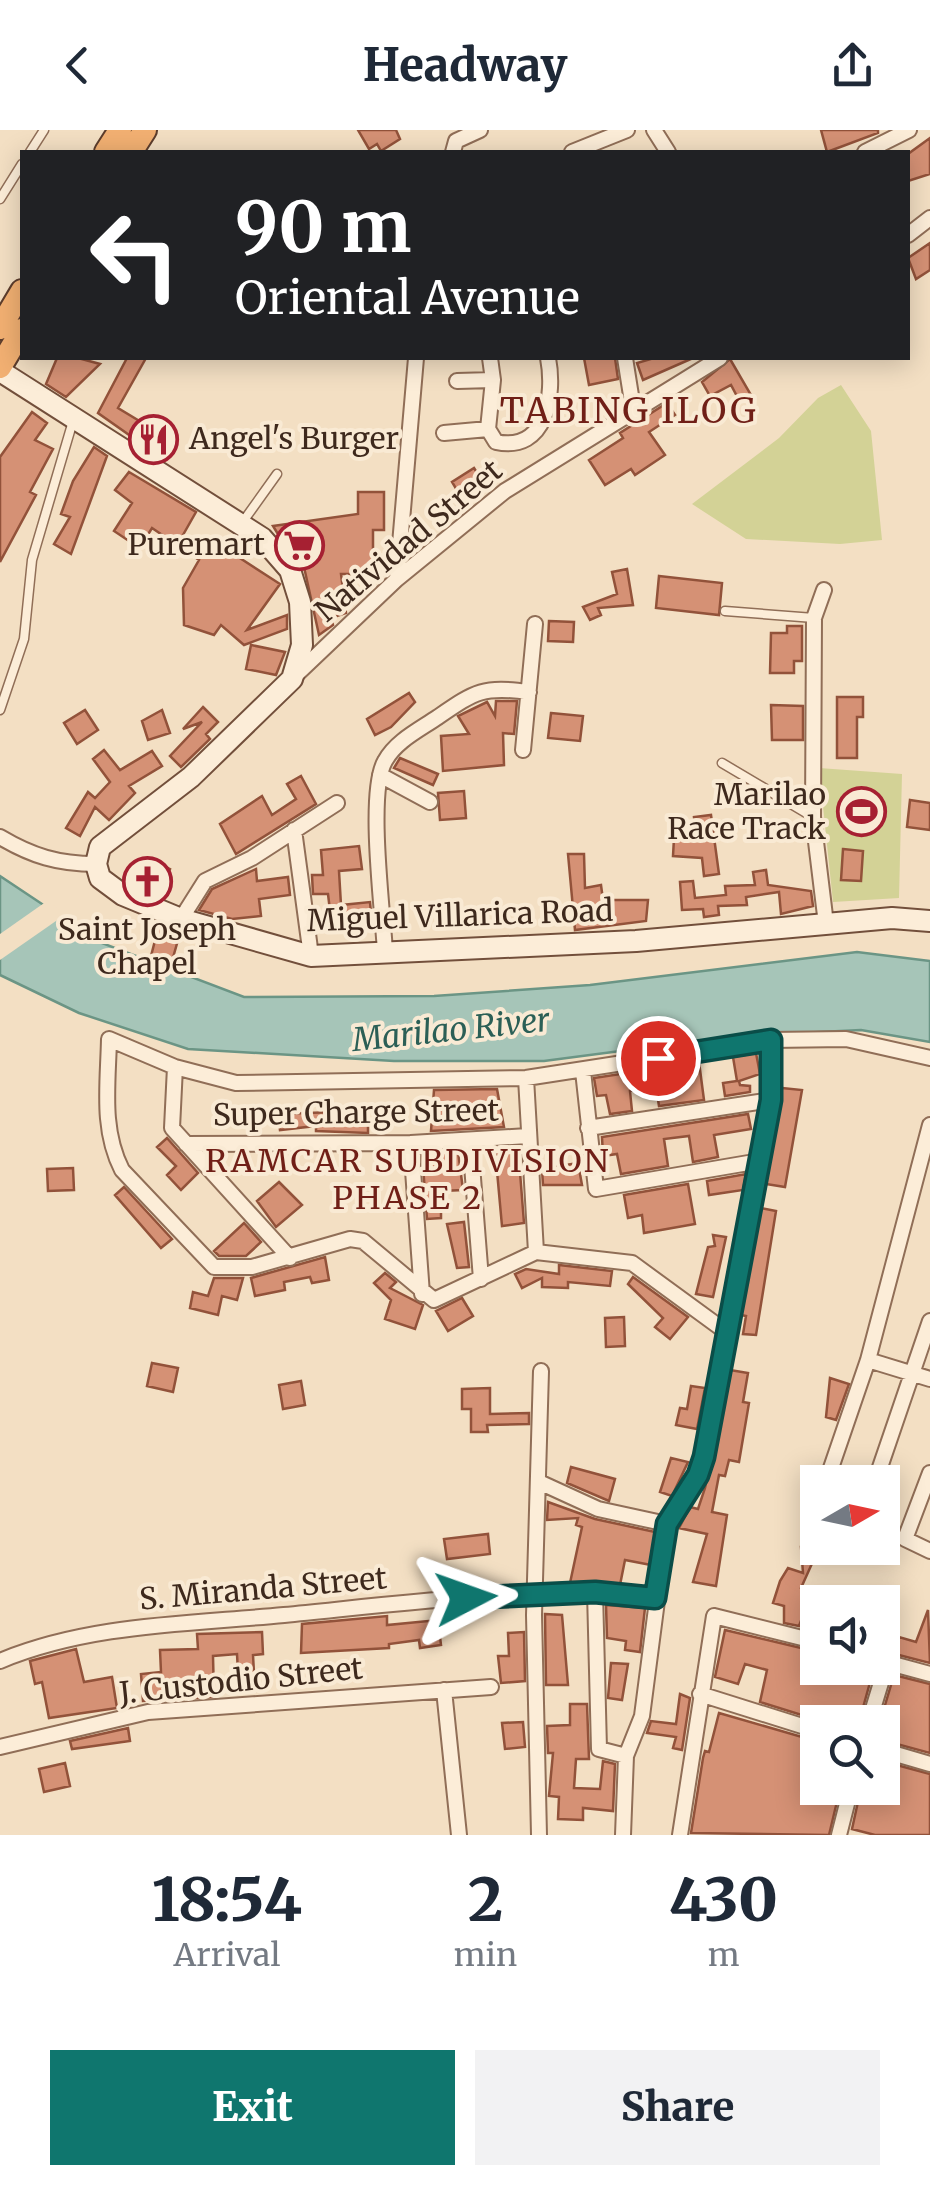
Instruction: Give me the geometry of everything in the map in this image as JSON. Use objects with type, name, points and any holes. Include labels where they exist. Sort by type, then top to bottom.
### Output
[{"type":"highway","points":[[0,328],[20,293]]},
{"type":"highway","points":[[0,369],[20,334]]},
{"type":"main road","points":[[0,369],[73,421],[242,523],[282,558],[298,592],[302,645],[292,679],[191,777],[109,836],[100,847],[96,864]]},
{"type":"main road","name":"Miguel Villarica Road","points":[[96,864],[102,881],[123,895],[181,920],[311,956],[636,940],[892,918],[930,921]]},
{"type":"street","points":[[453,148],[480,130]]},
{"type":"street","points":[[577,150],[626,130]]},
{"type":"street","points":[[869,150],[909,130]]},
{"type":"street","points":[[910,233],[930,218]]},
{"type":"street","points":[[397,579],[416,360]]},
{"type":"street","points":[[490,360],[494,380],[488,428],[496,442],[515,444],[543,424],[550,404],[548,360]]},
{"type":"street","points":[[624,360],[633,408]]},
{"type":"street","name":"Natividad Street","points":[[292,679],[397,579],[506,491],[633,408],[717,360]]},
{"type":"street","points":[[458,381],[494,380]]},
{"type":"street","points":[[444,433],[488,428]]},
{"type":"street","points":[[824,590],[814,618],[813,817],[826,924]]},
{"type":"street","points":[[523,750],[535,624]]},
{"type":"street","points":[[384,952],[380,776],[395,746],[476,690],[492,687],[529,692]]},
{"type":"street","points":[[380,776],[430,802]]},
{"type":"street","points":[[181,920],[205,881],[337,803]]},
{"type":"street","points":[[294,830],[311,956]]},
{"type":"street","points":[[0,837],[30,855],[64,864],[96,864]]},
{"type":"street","points":[[725,1331],[632,1263],[536,1252],[448,1297],[434,1300],[422,1294],[380,1251],[363,1241],[350,1240],[232,1270],[214,1267],[122,1170],[107,1138],[109,1040],[175,1067],[236,1083],[526,1078],[771,1040],[846,1039],[930,1058]]},
{"type":"street","points":[[623,1835],[626,1756],[642,1716],[667,1524],[698,1475],[771,1100],[771,1040]]},
{"type":"street","points":[[175,1067],[172,1128],[290,1258]]},
{"type":"street","points":[[584,1071],[596,1189],[760,1161]]},
{"type":"street","points":[[526,1078],[536,1252]]},
{"type":"street","points":[[588,1128],[771,1100]]},
{"type":"street","points":[[832,1465],[868,1360],[930,1125]]},
{"type":"street","name":"Super Charge Street","points":[[186,1144],[411,1143],[528,1136]]},
{"type":"street","points":[[470,1140],[481,1279]]},
{"type":"street","points":[[411,1143],[422,1294]]},
{"type":"street","points":[[881,1465],[930,1321]]},
{"type":"street","points":[[868,1360],[930,1378]]},
{"type":"street","points":[[539,1835],[536,1594],[541,1371]]},
{"type":"street","points":[[930,1473],[905,1539],[930,1551]]},
{"type":"street","points":[[539,1482],[598,1509],[667,1524]]},
{"type":"street","points":[[595,1592],[599,1749],[626,1756]]},
{"type":"street","name":"S. Miranda Street","points":[[0,1661],[36,1646],[132,1629],[536,1594],[595,1592],[655,1598]]},
{"type":"street","points":[[680,1835],[714,1616],[800,1638]]},
{"type":"street","points":[[900,1666],[930,1674]]},
{"type":"street","name":"J. Custodio Street","points":[[0,1746],[148,1712],[491,1687]]},
{"type":"street","points":[[444,1690],[458,1835]]},
{"type":"street","points":[[700,1694],[800,1725]]},
{"type":"street","points":[[900,1755],[930,1764]]},
{"type":"street","points":[[839,1835],[847,1805]]},
{"type":"lane","points":[[0,198],[20,167]]},
{"type":"lane","points":[[0,710],[24,638],[32,560],[73,421]]},
{"type":"lane","points":[[242,523],[277,474]]},
{"type":"lane","points":[[726,611],[814,618]]},
{"type":"lane","points":[[722,763],[813,817]]},
{"type":"shaded area","points":[[841,385],[871,431],[882,540],[840,544],[746,539],[692,504],[779,438],[818,398]]},
{"type":"shaded area","name":"Marilao Race Track","points":[[819,768],[902,774],[899,898],[833,902]]},
{"type":"water","name":"Marilao River","points":[[0,876],[99,942],[244,997],[434,996],[590,985],[857,952],[930,961],[930,1042],[861,1030],[735,1036],[544,1061],[394,1061],[188,1049],[79,1013],[0,975]]},
{"type":"pier","points":[[47,901],[66,914],[0,960],[0,934]]},
{"type":"building","points":[[358,130],[396,130],[400,139],[383,150],[377,144],[369,149]]},
{"type":"building","points":[[821,130],[878,130],[878,133],[826,150]]},
{"type":"building","points":[[930,138],[930,174],[910,180],[910,153]]},
{"type":"building","points":[[930,243],[930,270],[916,279],[910,257]]},
{"type":"building","points":[[56,360],[100,364],[66,397],[46,384]]},
{"type":"building","points":[[126,360],[145,360],[118,408],[171,440],[159,456],[98,413]]},
{"type":"building","points":[[584,360],[615,360],[618,379],[589,385]]},
{"type":"building","points":[[647,360],[688,360],[643,380],[637,363]]},
{"type":"building","points":[[731,360],[751,395],[740,402],[731,385],[710,396],[702,382]]},
{"type":"building","points":[[667,403],[675,415],[649,432],[665,455],[635,475],[631,469],[605,485],[589,460],[623,438],[620,433]]},
{"type":"building","points":[[32,412],[47,423],[35,440],[53,449],[30,492],[36,495],[0,562],[0,457]]},
{"type":"building","points":[[94,447],[107,456],[71,554],[54,544],[70,517],[61,514],[73,481]]},
{"type":"building","points":[[474,468],[486,487],[464,502],[452,482]]},
{"type":"building","points":[[129,472],[196,512],[183,535],[207,548],[212,540],[280,584],[247,630],[287,615],[287,629],[244,645],[221,625],[214,635],[184,625],[183,588],[199,560],[152,528],[144,541],[132,543],[114,531],[132,503],[115,490]]},
{"type":"building","points":[[358,492],[384,492],[384,530],[373,530],[373,574],[341,574],[346,613],[331,618],[333,625],[319,635],[304,567],[313,565],[292,537],[281,539],[273,526],[358,514]]},
{"type":"building","points":[[627,569],[633,605],[598,608],[601,615],[590,620],[583,607],[617,594],[612,572]]},
{"type":"building","points":[[659,576],[722,583],[719,615],[656,608]]},
{"type":"building","points":[[549,621],[574,622],[573,642],[548,641]]},
{"type":"building","points":[[787,626],[802,626],[802,661],[794,661],[794,673],[770,673],[771,633],[787,633]]},
{"type":"building","points":[[251,645],[285,652],[276,675],[246,669]]},
{"type":"building","points":[[409,693],[415,702],[391,727],[375,735],[367,719]]},
{"type":"building","points":[[837,697],[863,697],[863,717],[857,717],[857,758],[837,758]]},
{"type":"building","points":[[496,701],[517,701],[514,734],[503,733],[504,765],[443,771],[441,736],[469,734],[458,716],[487,702],[495,716]]},
{"type":"building","points":[[771,705],[803,706],[803,740],[772,740]]},
{"type":"building","points":[[203,707],[218,722],[206,734],[210,739],[181,767],[170,756],[202,722],[183,729]]},
{"type":"building","points":[[85,710],[98,730],[77,744],[64,723]]},
{"type":"building","points":[[162,710],[170,733],[148,740],[142,721]]},
{"type":"building","points":[[551,713],[583,716],[580,741],[548,738]]},
{"type":"building","points":[[104,750],[120,770],[152,751],[162,766],[129,786],[135,793],[109,820],[95,807],[80,836],[66,828],[88,792],[95,798],[110,782],[93,759]]},
{"type":"building","points":[[400,758],[438,774],[433,785],[394,768]]},
{"type":"building","points":[[301,776],[316,804],[236,854],[220,824],[262,796],[272,815],[296,799],[287,784]]},
{"type":"building","points":[[464,791],[466,818],[440,820],[438,793]]},
{"type":"building","points":[[910,800],[930,803],[930,830],[907,827]]},
{"type":"building","points":[[711,815],[719,874],[704,876],[702,858],[673,856],[674,838],[696,839],[694,817]]},
{"type":"building","points":[[359,846],[362,869],[339,871],[341,905],[370,902],[372,924],[357,925],[356,916],[331,919],[328,894],[313,894],[312,875],[323,875],[321,850]]},
{"type":"building","points":[[843,849],[863,851],[861,881],[841,880]]},
{"type":"building","points":[[568,854],[584,854],[585,888],[601,885],[603,900],[648,900],[646,921],[575,930]]},
{"type":"building","name":"Saint Joseph Chapel","points":[[154,861],[170,869],[160,895],[128,882],[133,873],[138,876]]},
{"type":"building","points":[[256,869],[257,881],[288,877],[290,895],[259,899],[261,916],[232,919],[199,910],[212,889]]},
{"type":"building","points":[[766,870],[768,885],[811,891],[813,906],[781,914],[779,892],[746,897],[747,905],[718,906],[719,915],[704,917],[703,909],[682,910],[680,882],[693,881],[695,898],[726,895],[725,886],[755,885],[753,872]]},
{"type":"building","points":[[159,925],[180,933],[172,961],[151,956]]},
{"type":"building","points":[[756,1053],[760,1074],[739,1081],[740,1085],[750,1086],[750,1092],[725,1096],[723,1083],[737,1081],[733,1057]]},
{"type":"building","points":[[699,1062],[704,1100],[659,1106],[656,1087],[630,1091],[632,1111],[610,1114],[606,1095],[597,1096],[594,1078]]},
{"type":"building","points":[[782,1088],[802,1090],[785,1187],[766,1184]]},
{"type":"building","points":[[497,1089],[504,1127],[431,1131],[434,1090]]},
{"type":"building","points":[[335,1112],[335,1116],[368,1115],[368,1133],[316,1131],[316,1126],[280,1130],[278,1114]]},
{"type":"building","points":[[748,1114],[751,1129],[714,1135],[718,1157],[693,1162],[689,1136],[664,1139],[668,1166],[621,1174],[617,1154],[603,1156],[602,1137]]},
{"type":"building","points":[[167,1138],[198,1173],[181,1190],[167,1175],[176,1166],[157,1147]]},
{"type":"building","points":[[518,1147],[524,1223],[502,1226],[495,1149]]},
{"type":"building","points":[[458,1151],[463,1190],[441,1191],[441,1218],[427,1219],[422,1153]]},
{"type":"building","points":[[578,1163],[582,1185],[543,1185],[542,1169]]},
{"type":"building","points":[[73,1168],[74,1190],[48,1191],[47,1169]]},
{"type":"building","points":[[746,1174],[743,1190],[709,1195],[707,1181]]},
{"type":"building","points":[[279,1182],[302,1205],[276,1227],[257,1201]]},
{"type":"building","points":[[688,1184],[695,1224],[644,1233],[642,1215],[628,1218],[624,1195]]},
{"type":"building","points":[[124,1187],[172,1239],[161,1248],[115,1195]]},
{"type":"building","points":[[761,1208],[776,1211],[756,1335],[743,1334],[746,1316],[741,1315]]},
{"type":"building","points":[[464,1222],[469,1267],[457,1268],[447,1224]]},
{"type":"building","points":[[244,1223],[261,1242],[246,1256],[219,1256],[214,1251]]},
{"type":"building","points":[[713,1235],[726,1237],[713,1297],[696,1294],[708,1247],[715,1246]]},
{"type":"building","points":[[325,1257],[329,1280],[312,1283],[310,1277],[284,1282],[285,1290],[255,1296],[251,1278]]},
{"type":"building","points":[[559,1265],[612,1271],[610,1286],[568,1282],[568,1288],[542,1287],[542,1278],[522,1288],[515,1274],[526,1269],[559,1274]]},
{"type":"building","points":[[385,1273],[396,1282],[390,1288],[423,1305],[415,1329],[385,1319],[391,1300],[374,1283]]},
{"type":"building","points":[[633,1277],[688,1317],[670,1339],[655,1327],[663,1318],[628,1284]]},
{"type":"building","points":[[214,1278],[243,1278],[237,1300],[222,1296],[218,1315],[190,1308],[193,1292],[208,1296]]},
{"type":"building","points":[[462,1298],[473,1316],[448,1331],[436,1311]]},
{"type":"building","points":[[624,1317],[625,1346],[606,1347],[605,1318]]},
{"type":"building","points":[[152,1363],[178,1368],[173,1392],[147,1386]]},
{"type":"building","points":[[730,1370],[748,1373],[743,1402],[749,1403],[739,1462],[729,1460],[725,1476],[719,1475],[712,1512],[727,1515],[716,1586],[693,1582],[707,1534],[679,1528],[690,1507],[698,1509],[705,1488]]},
{"type":"building","points":[[830,1378],[849,1384],[836,1420],[826,1417]]},
{"type":"building","points":[[301,1381],[305,1405],[283,1409],[279,1385]]},
{"type":"building","points":[[691,1386],[705,1388],[697,1429],[676,1425],[680,1408],[687,1409]]},
{"type":"building","points":[[490,1388],[490,1414],[529,1413],[529,1424],[487,1425],[488,1432],[471,1432],[471,1409],[462,1409],[462,1389]]},
{"type":"building","points":[[671,1458],[688,1462],[672,1496],[660,1492]]},
{"type":"building","points":[[571,1467],[615,1479],[609,1501],[567,1483]]},
{"type":"building","points":[[548,1502],[595,1519],[655,1532],[651,1565],[625,1560],[620,1585],[570,1583],[582,1527],[576,1525],[578,1518],[547,1520]]},
{"type":"building","points":[[488,1534],[490,1554],[447,1559],[444,1539]]},
{"type":"building","points":[[802,1565],[811,1565],[800,1585],[799,1626],[784,1623],[784,1606],[773,1603],[780,1581],[788,1568],[803,1573]]},
{"type":"building","points":[[606,1605],[645,1608],[640,1652],[625,1650],[626,1641],[607,1638]]},
{"type":"building","points":[[928,1610],[930,1663],[900,1655],[900,1637],[916,1642]]},
{"type":"building","points":[[545,1614],[562,1615],[568,1685],[546,1685]]},
{"type":"building","points":[[387,1616],[387,1625],[438,1620],[441,1645],[420,1648],[419,1640],[389,1644],[389,1648],[301,1653],[302,1624]]},
{"type":"building","points":[[725,1630],[800,1648],[800,1685],[869,1685],[864,1705],[800,1705],[800,1714],[760,1702],[767,1670],[745,1664],[738,1684],[715,1677]]},
{"type":"building","points":[[262,1632],[263,1654],[253,1655],[255,1691],[239,1692],[237,1654],[213,1656],[214,1697],[143,1701],[141,1674],[161,1672],[160,1650],[198,1649],[197,1634]]},
{"type":"building","points":[[524,1632],[525,1681],[501,1683],[498,1656],[509,1656],[508,1633]]},
{"type":"building","points":[[76,1649],[84,1682],[112,1677],[117,1708],[49,1718],[42,1682],[35,1684],[30,1661]]},
{"type":"building","points":[[611,1663],[628,1664],[622,1700],[608,1698]]},
{"type":"building","points":[[900,1676],[930,1684],[930,1753],[900,1745],[900,1705],[885,1705],[891,1685],[900,1685]]},
{"type":"building","points":[[680,1694],[690,1698],[682,1750],[673,1748],[676,1737],[647,1733],[651,1721],[676,1724]]},
{"type":"building","points":[[570,1704],[587,1704],[589,1759],[576,1759],[574,1788],[600,1789],[603,1761],[615,1764],[613,1811],[583,1808],[583,1820],[558,1819],[559,1797],[549,1796],[553,1753],[548,1753],[547,1726],[570,1725]]},
{"type":"building","points":[[719,1713],[800,1736],[800,1805],[836,1805],[829,1835],[691,1833],[703,1758],[705,1751],[709,1752]]},
{"type":"building","points":[[523,1722],[525,1747],[505,1749],[502,1723]]},
{"type":"building","points":[[128,1728],[130,1741],[72,1749],[70,1741]]},
{"type":"building","points":[[65,1763],[70,1786],[44,1792],[39,1769]]},
{"type":"building","points":[[900,1766],[930,1774],[930,1835],[875,1835],[852,1829],[857,1805],[900,1805]]},
{"type":"place","name":"Angel's Burger","points":[[154,439]]},
{"type":"place","name":"Puremart","points":[[300,545]]},
{"type":"place","name":"Marilao Race Track","points":[[861,812]]},
{"type":"place","name":"Saint Joseph Chapel","points":[[147,881]]},
{"type":"district","name":"TABING ILOG","points":[[629,411]]},
{"type":"district","name":"RAMCAR SUBDIVISION PHASE 2","points":[[408,1180]]},
{"type":"route","points":[[466,1598],[595,1592],[655,1598],[667,1524],[690,1490],[704,1457],[771,1100],[771,1040],[658,1058]]}]
